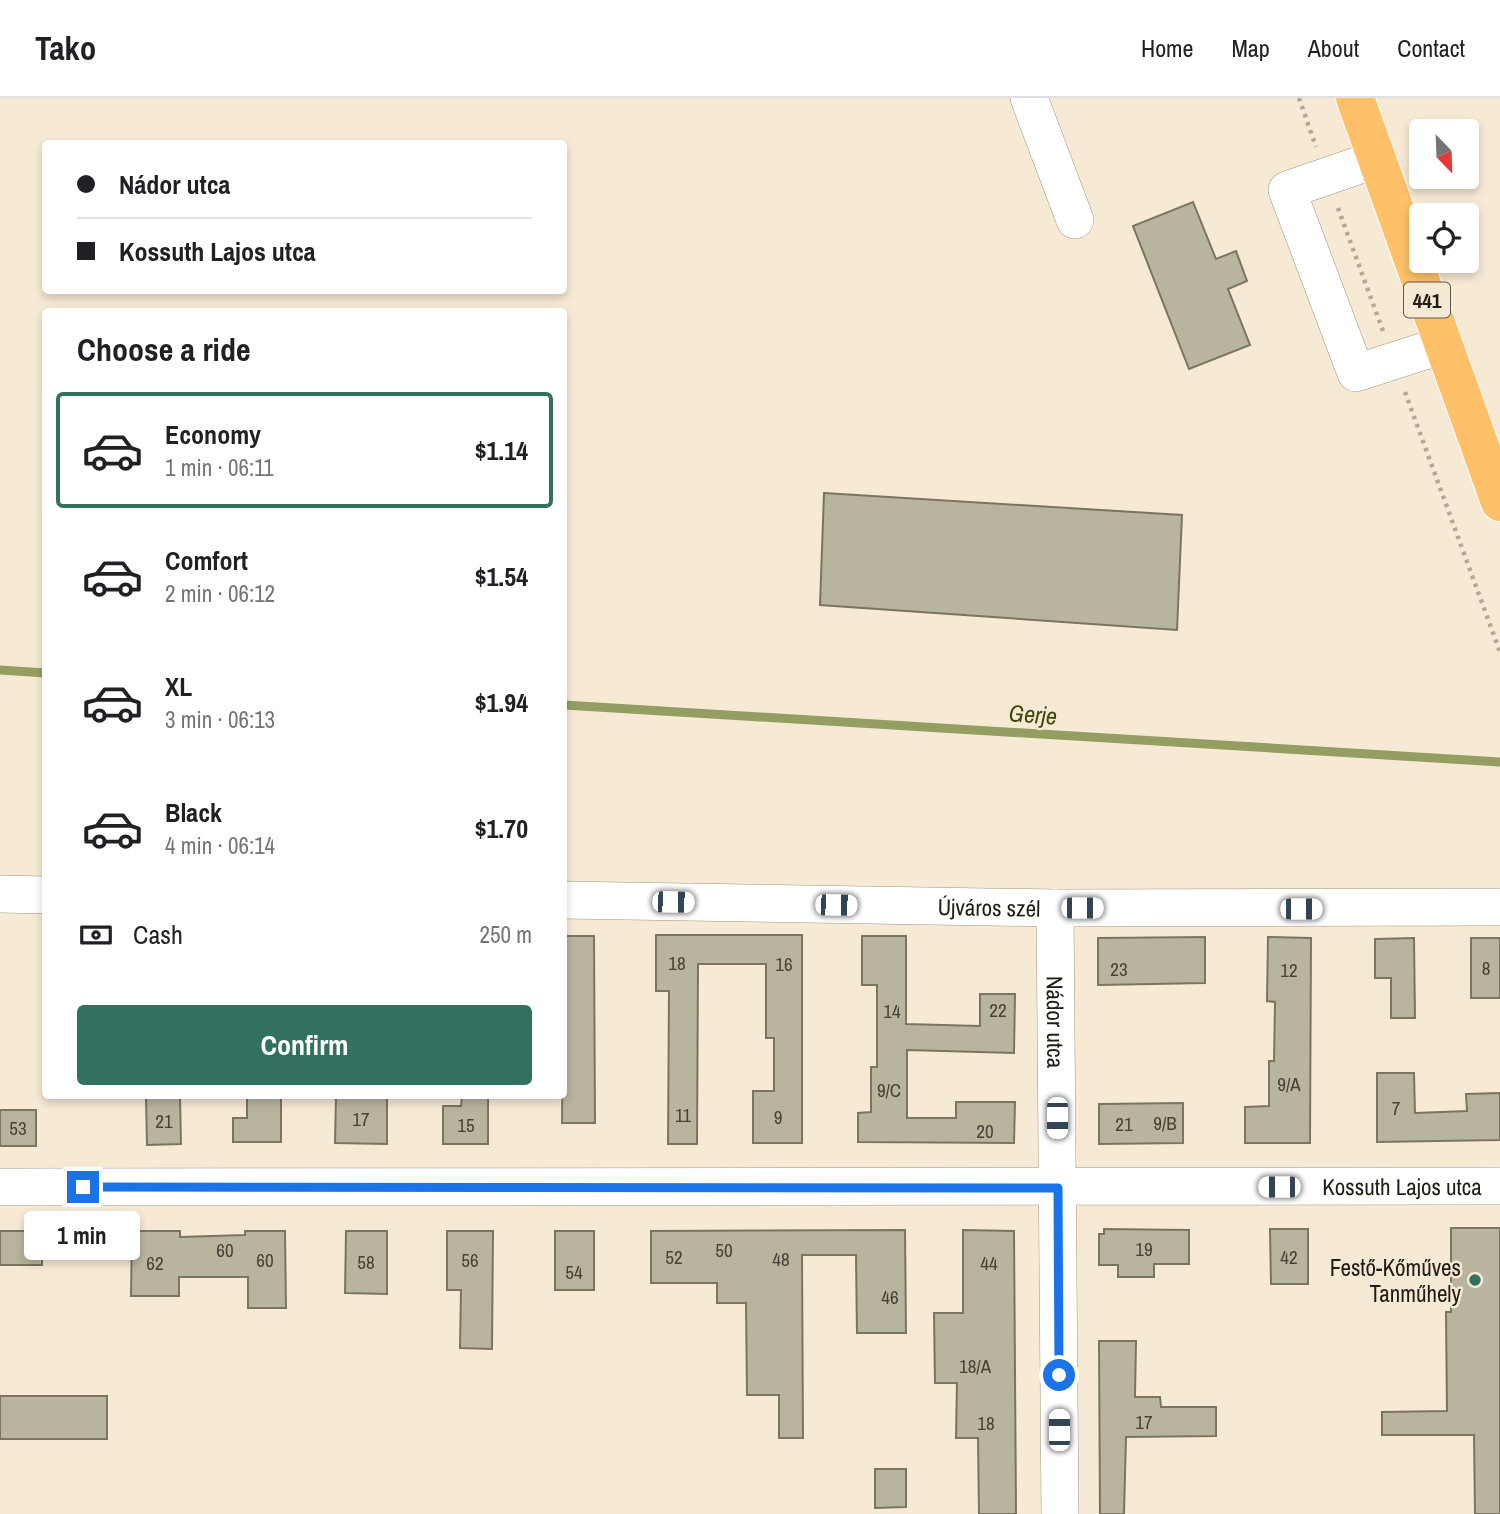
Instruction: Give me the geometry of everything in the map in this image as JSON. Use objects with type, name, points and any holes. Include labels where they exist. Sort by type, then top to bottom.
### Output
[{"type":"main road","name":"441","points":[[1356,98],[1500,502]]},
{"type":"street","points":[[1028,98],[1075,220]]},
{"type":"street","points":[[1377,159],[1287,190],[1356,373],[1443,345]]},
{"type":"street","points":[[0,894],[42,895]]},
{"type":"street","name":"Újváros szél","points":[[567,900],[1055,908],[1500,907]]},
{"type":"street","name":"Nádor utca","points":[[1055,908],[1060,1514]]},
{"type":"street","name":"Kossuth Lajos utca","points":[[0,1187],[1500,1186]]},
{"type":"building","points":[[1193,202],[1216,259],[1236,251],[1247,281],[1228,289],[1250,345],[1189,369],[1133,226]]},
{"type":"building","points":[[824,493],[1182,515],[1177,630],[820,605]]},
{"type":"building","points":[[656,935],[802,935],[802,1143],[753,1143],[753,1091],[774,1091],[774,1038],[766,1038],[766,964],[698,964],[697,1144],[668,1144],[669,991],[656,991]]},
{"type":"building","points":[[567,936],[594,936],[595,1123],[562,1123],[562,1099],[567,1099]]},
{"type":"building","points":[[862,936],[906,936],[906,1024],[980,1026],[980,994],[1015,994],[1014,1053],[907,1050],[907,1118],[956,1118],[956,1102],[1015,1102],[1014,1143],[858,1142],[858,1113],[871,1112],[871,1067],[877,1067],[877,985],[862,985]]},
{"type":"building","points":[[1205,937],[1205,983],[1098,985],[1098,938]]},
{"type":"building","points":[[1268,937],[1311,938],[1310,1143],[1245,1143],[1245,1107],[1269,1106],[1269,1061],[1274,1061],[1275,1002],[1267,1001]]},
{"type":"building","points":[[1414,938],[1415,1018],[1391,1018],[1391,978],[1375,978],[1375,939]]},
{"type":"building","points":[[1471,938],[1500,938],[1500,998],[1471,998]]},
{"type":"building","points":[[1377,1073],[1414,1073],[1415,1113],[1467,1111],[1466,1094],[1500,1093],[1500,1140],[1377,1142]]},
{"type":"building","points":[[146,1099],[180,1099],[181,1144],[147,1145]]},
{"type":"building","points":[[247,1099],[281,1099],[281,1142],[233,1142],[233,1118],[247,1118]]},
{"type":"building","points":[[336,1099],[387,1099],[387,1144],[335,1143]]},
{"type":"building","points":[[462,1099],[488,1099],[488,1144],[443,1144],[443,1106],[461,1106]]},
{"type":"building","points":[[1183,1103],[1183,1143],[1099,1144],[1099,1104]]},
{"type":"building","points":[[0,1110],[36,1110],[36,1146],[0,1146]]},
{"type":"building","points":[[1451,1228],[1500,1228],[1500,1514],[1475,1514],[1474,1435],[1382,1435],[1382,1412],[1447,1411],[1446,1312],[1451,1312]]},
{"type":"building","points":[[1104,1229],[1189,1230],[1189,1264],[1154,1264],[1154,1277],[1118,1277],[1118,1265],[1099,1265],[1099,1234],[1104,1234]]},
{"type":"building","points":[[1270,1229],[1308,1229],[1308,1284],[1271,1284]]},
{"type":"building","points":[[905,1230],[906,1333],[857,1333],[856,1255],[802,1255],[803,1438],[779,1438],[779,1395],[747,1395],[746,1303],[717,1303],[717,1283],[651,1283],[651,1231]]},
{"type":"building","points":[[963,1230],[1014,1231],[1016,1514],[979,1514],[978,1438],[956,1438],[957,1383],[935,1383],[934,1313],[963,1313]]},
{"type":"building","points":[[0,1231],[42,1231],[42,1265],[0,1265]]},
{"type":"building","points":[[132,1231],[180,1231],[180,1237],[245,1235],[245,1231],[285,1231],[286,1308],[248,1308],[248,1277],[179,1277],[179,1296],[131,1296]]},
{"type":"building","points":[[346,1231],[387,1231],[387,1294],[345,1293]]},
{"type":"building","points":[[447,1231],[493,1231],[492,1349],[460,1348],[461,1290],[447,1290]]},
{"type":"building","points":[[555,1231],[594,1231],[594,1290],[555,1290]]},
{"type":"building","points":[[1099,1341],[1136,1341],[1135,1397],[1160,1397],[1161,1407],[1216,1407],[1216,1436],[1126,1437],[1124,1514],[1100,1514]]},
{"type":"building","points":[[0,1396],[107,1396],[107,1439],[0,1439]]},
{"type":"building","points":[[875,1469],[906,1469],[906,1507],[875,1508]]},
{"type":"waterway","name":"Gerje","points":[[0,670],[42,673]]},
{"type":"waterway","name":"Gerje","points":[[567,705],[1500,762]]},
{"type":"place","name":"Festő-Kőműves Tanműhely","points":[[1475,1280]]},
{"type":"route","points":[[83,1187],[1058,1188],[1059,1375]]}]
